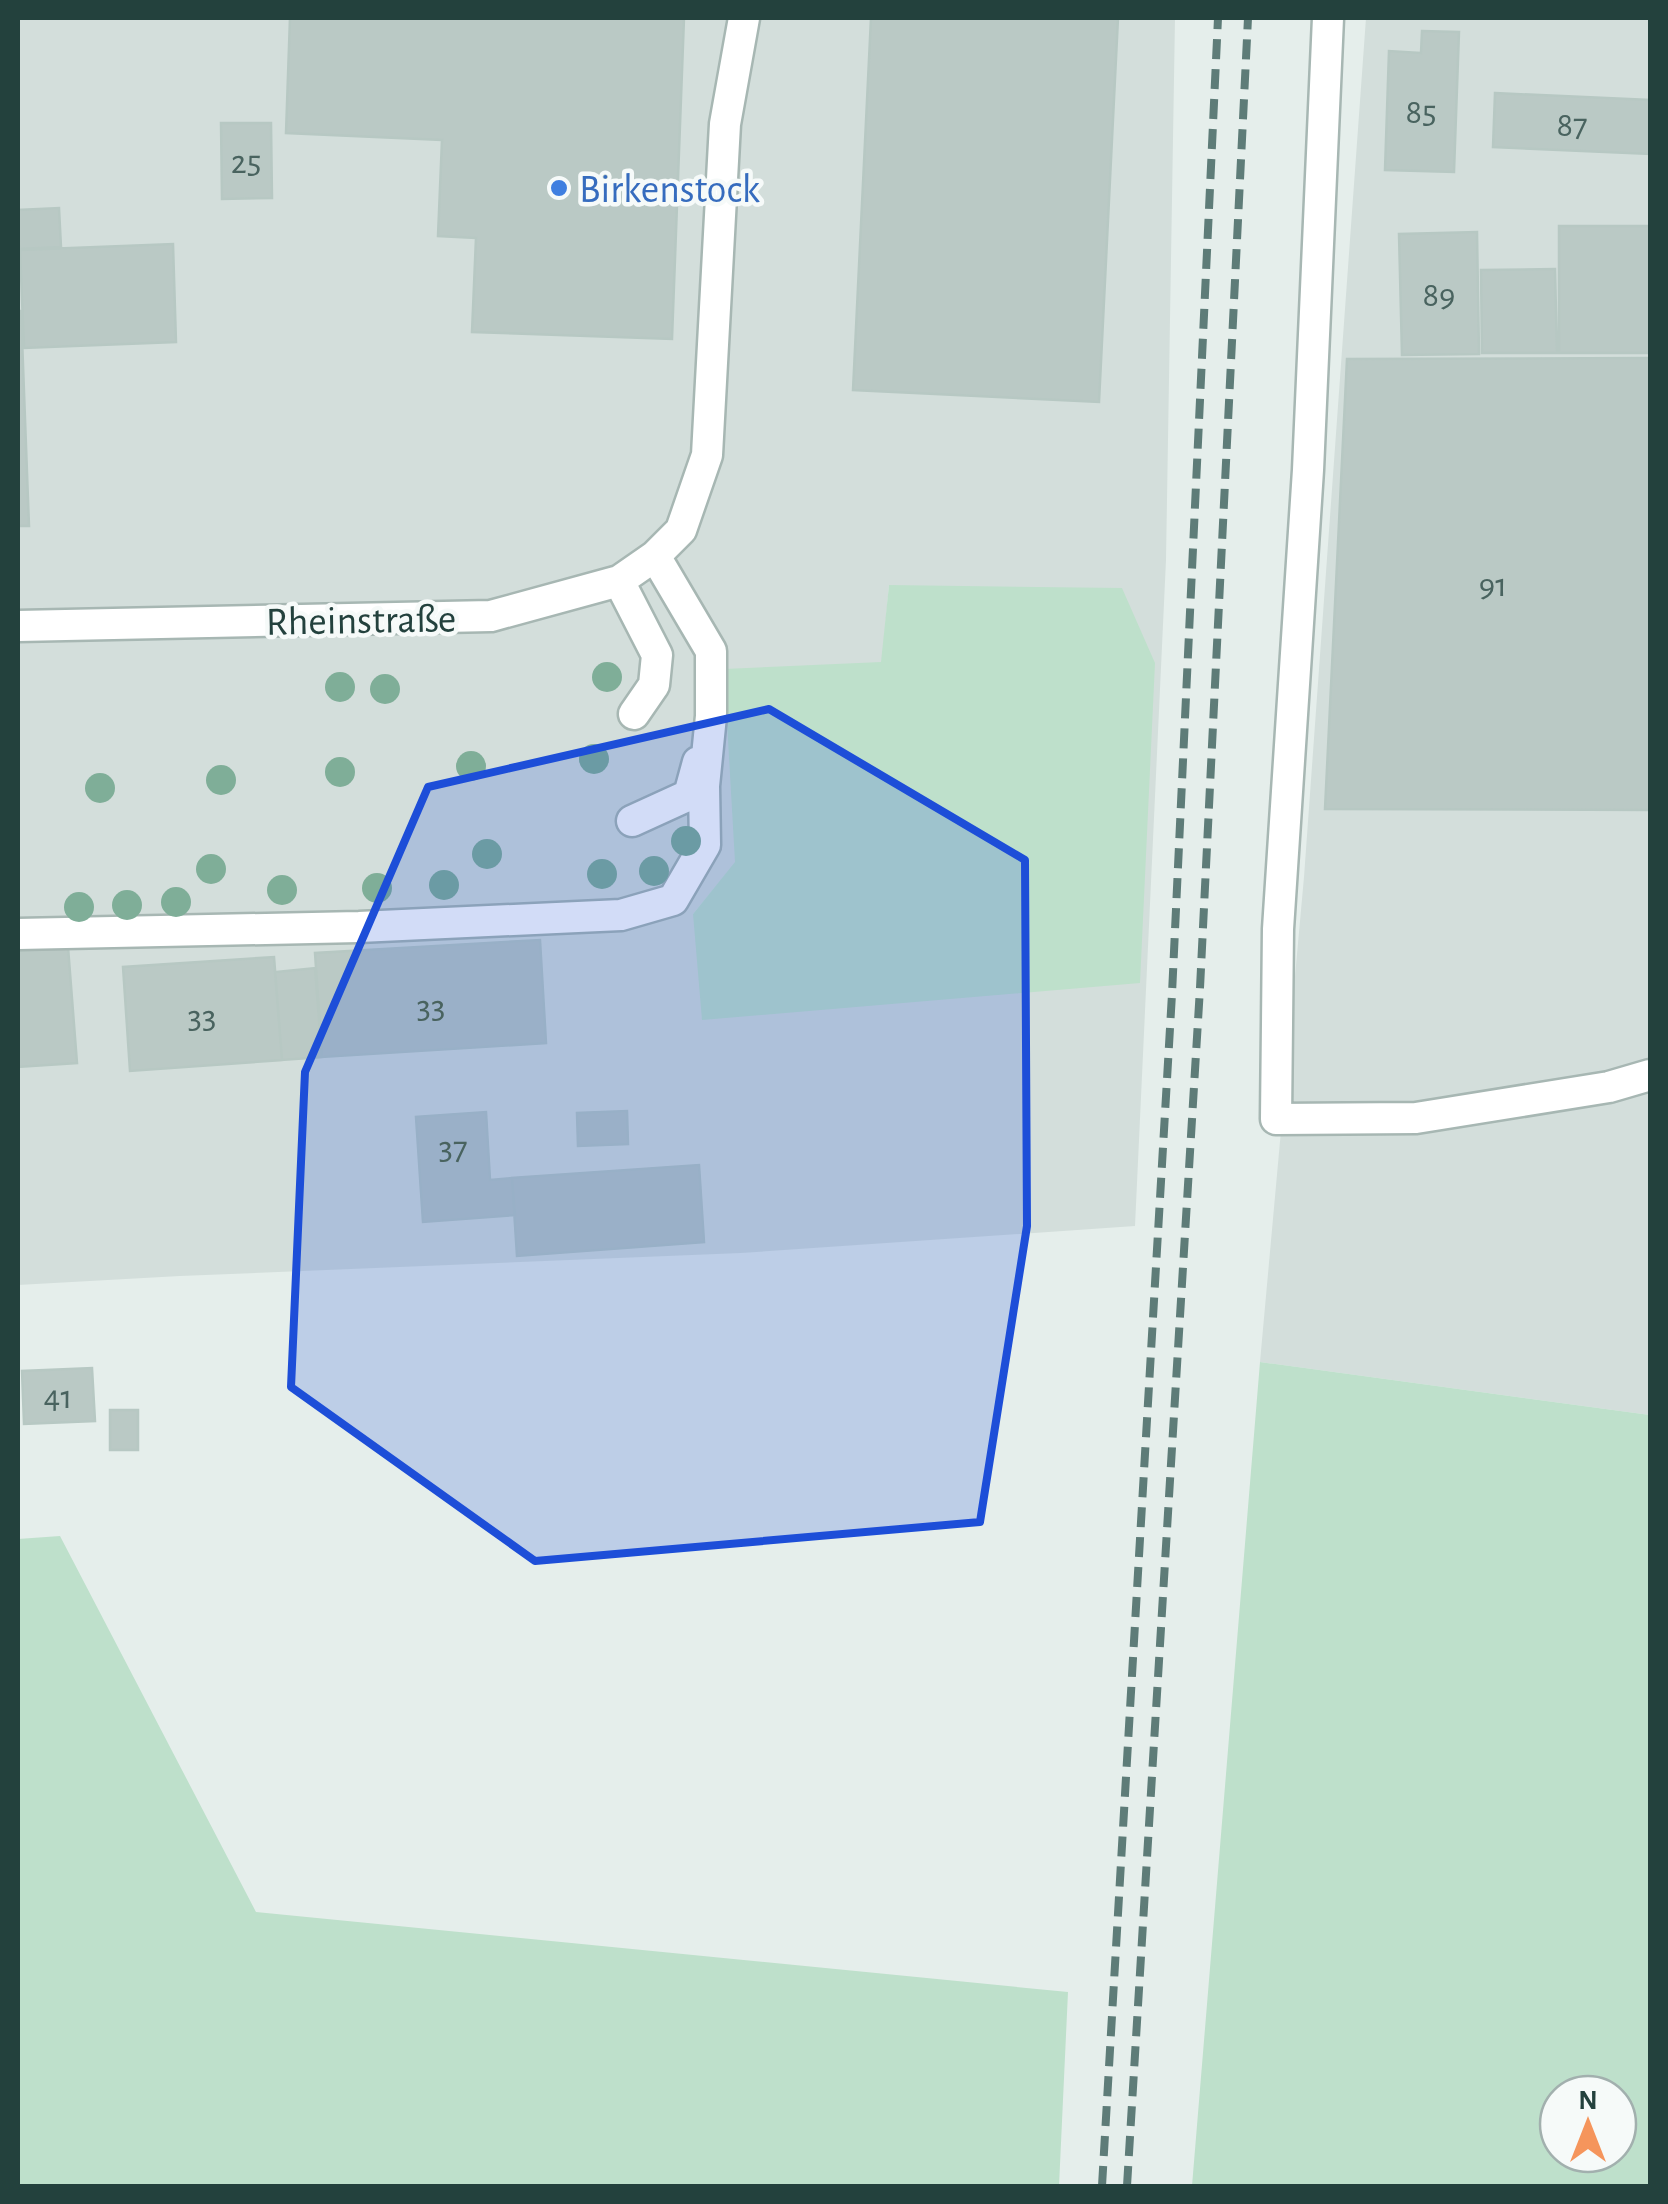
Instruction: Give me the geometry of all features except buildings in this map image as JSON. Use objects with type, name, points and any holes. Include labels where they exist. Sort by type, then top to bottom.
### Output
[{"type":"street","name":"Rheinstraße","points":[[18,626],[490,616],[619,581],[656,556],[681,530],[707,455],[725,124],[744,18]]},
{"type":"street","points":[[1328,18],[1308,470],[1278,929],[1276,1119],[1416,1118],[1609,1087],[1650,1075]]},
{"type":"street","points":[[18,934],[359,927],[602,916],[673,900],[705,845],[711,651],[656,556]]},
{"type":"street","points":[[619,581],[657,654],[654,685],[634,714]]},
{"type":"street","points":[[632,820],[690,795],[711,716]]},
{"type":"highlighted area","points":[[769,709],[1025,860],[1027,1226],[980,1522],[535,1561],[291,1387],[305,1072],[428,787]]},
{"type":"shaded area","points":[[18,18],[1175,18],[1166,560],[1135,1226],[741,1253],[18,1285]],"holes":[[[889,585],[1139,983],[693,914],[735,863],[882,662]]]},
{"type":"shaded area","points":[[1366,18],[1650,18],[1650,1415],[1260,1362],[1304,877]]},
{"type":"green space","points":[[889,585],[1122,588],[1155,663],[1140,983],[702,1020],[693,914],[735,862],[724,669],[881,662]]},
{"type":"green space","points":[[1260,1362],[1650,1415],[1650,2186],[1192,2186]]},
{"type":"green space","points":[[60,1536],[256,1912],[1068,1992],[1059,2186],[18,2186],[18,1539]]},
{"type":"railway","points":[[1102,2186],[1172,994],[1218,18]]},
{"type":"railway","points":[[1127,2186],[1200,988],[1248,18]]},
{"type":"place","name":"Birkenstock","points":[[559,188]]}]
